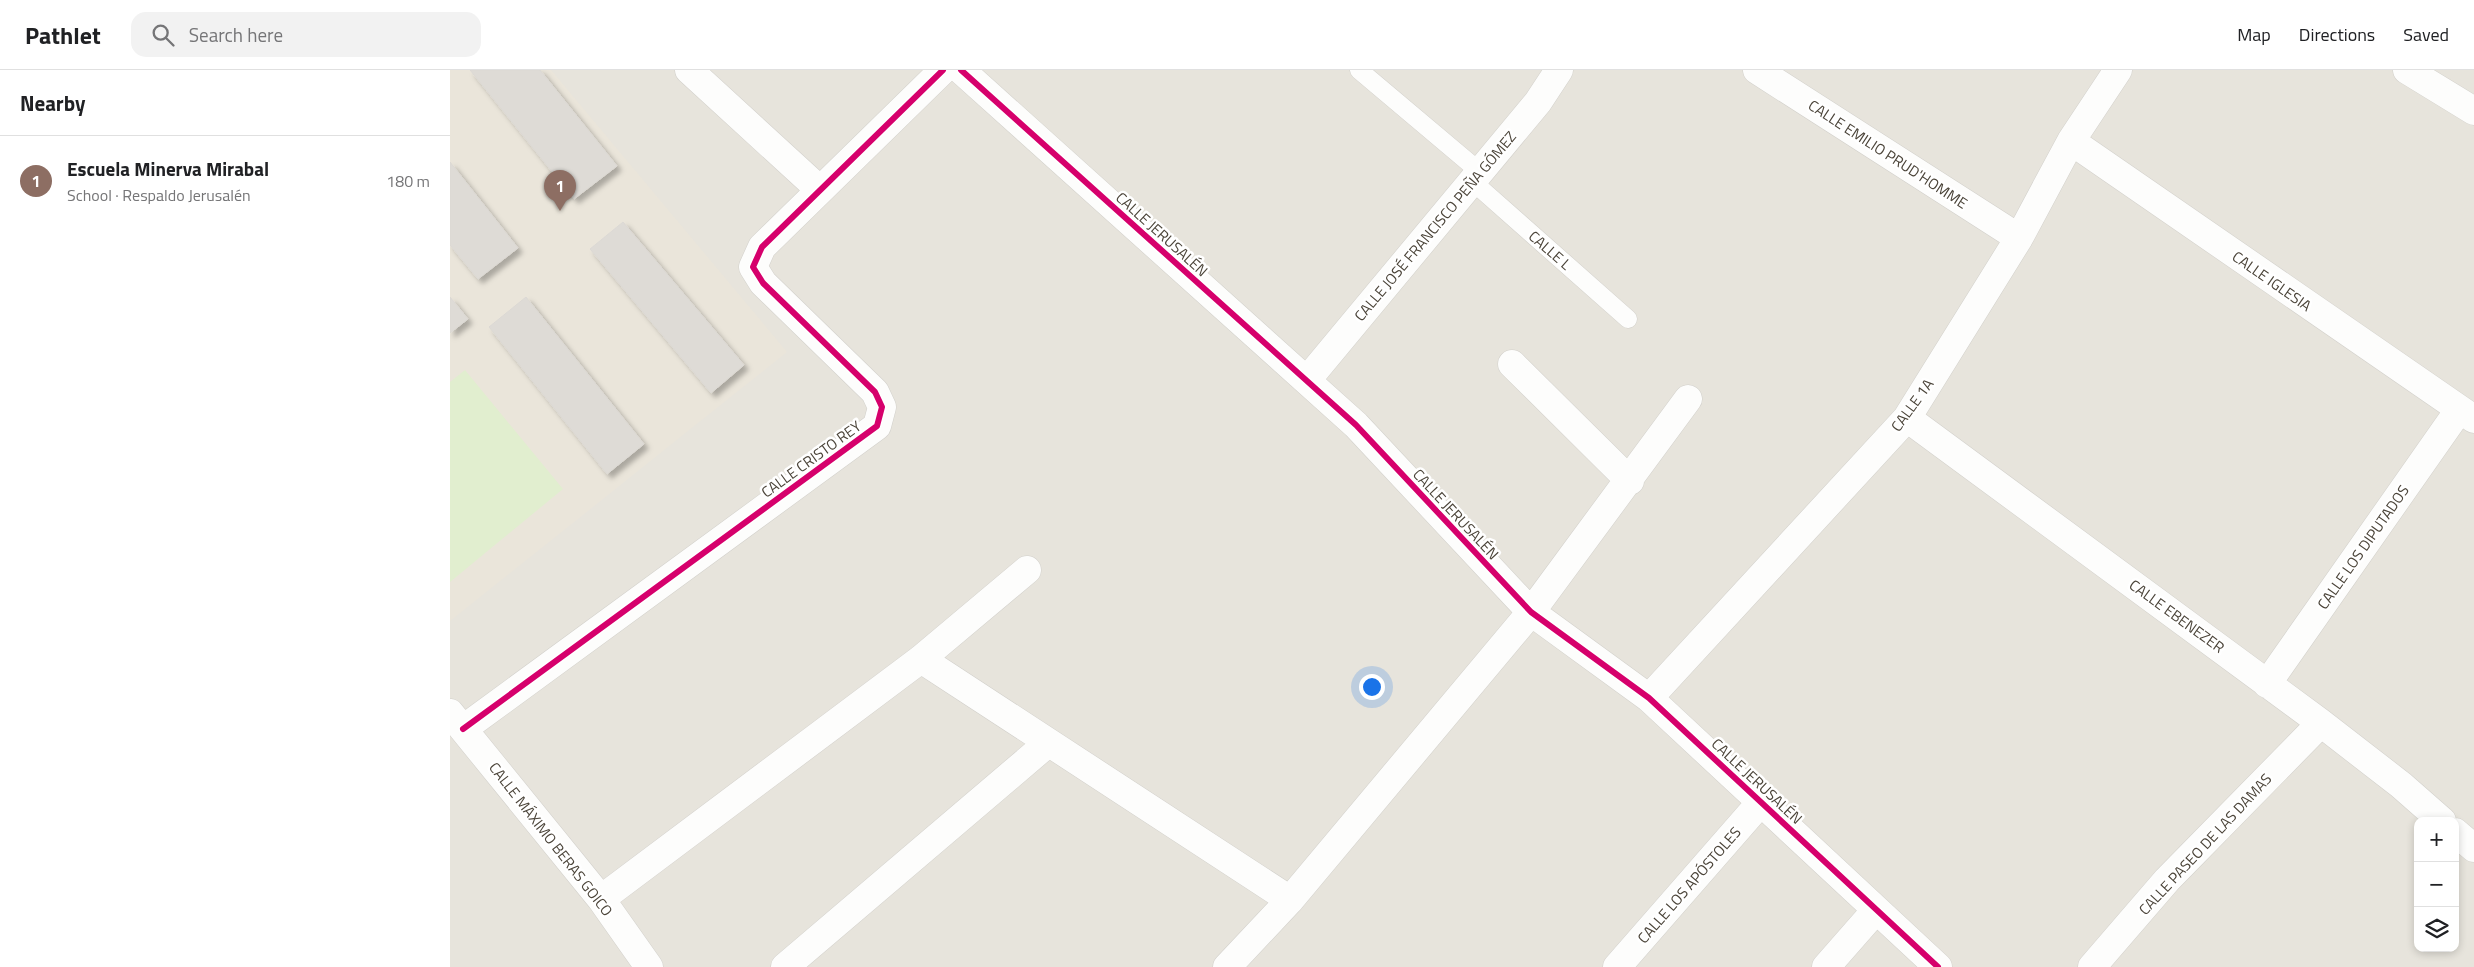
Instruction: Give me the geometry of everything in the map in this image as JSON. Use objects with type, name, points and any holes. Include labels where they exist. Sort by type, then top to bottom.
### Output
[{"type":"street","points":[[689,70],[820,190]]},
{"type":"street","name":"CALLE CRISTO REY","points":[[457,721],[877,426],[882,407],[875,392],[763,284],[753,267],[762,247],[943,70]]},
{"type":"street","name":"CALLE JERUSALÉN","points":[[961,70],[1356,425],[1531,612],[1649,698],[1938,967]]},
{"type":"street","name":"CALLE JOSÉ FRANCISCO PEÑA GÓMEZ","points":[[1307,380],[1538,102],[1559,70]]},
{"type":"street","name":"CALLE EMILIO PRUD'HOMME","points":[[1757,70],[2019,238]]},
{"type":"street","name":"CALLE 1A","points":[[1649,698],[1907,418],[2019,238],[2070,141],[2118,70]]},
{"type":"street","points":[[2406,70],[2474,111]]},
{"type":"street","name":"CALLE IGLESIA","points":[[2070,141],[2467,415]]},
{"type":"street","points":[[1512,364],[1630,481]]},
{"type":"street","points":[[1239,964],[1290,900],[1531,612],[1630,481],[1688,399]]},
{"type":"street","name":"CALLE LOS DIPUTADOS","points":[[2267,684],[2467,415]]},
{"type":"street","name":"CALLE EBENEZER","points":[[1907,418],[2321,723],[2401,785],[2437,817]]},
{"type":"street","points":[[601,899],[921,659],[1028,570]]},
{"type":"street","points":[[921,659],[1290,900]]},
{"type":"street","name":"CALLE MÁXIMO BERAS GOICO","points":[[457,721],[601,899],[648,967]]},
{"type":"street","name":"CALLE PASEO DE LAS DAMAS","points":[[2092,967],[2167,880],[2321,723]]},
{"type":"street","points":[[785,967],[1048,743]]},
{"type":"street","name":"CALLE LOS APÓSTOLES","points":[[1617,967],[1761,802]]},
{"type":"street","points":[[2459,835],[2474,848]]},
{"type":"street","points":[[1826,967],[1876,910]]},
{"type":"lane","name":"CALLE L","points":[[1359,70],[1476,176],[1628,319]]},
{"type":"shaded area","points":[[450,70],[2474,70],[2474,967],[450,967]]},
{"type":"shaded area","points":[[450,70],[551,70],[787,352],[450,621]]},
{"type":"green space","points":[[465,370],[563,489],[450,582],[450,382]]},
{"type":"building","points":[[470,70],[540,70],[617,166],[574,199]]},
{"type":"building","points":[[450,162],[518,248],[478,279],[450,245]]},
{"type":"building","points":[[623,222],[744,365],[711,393],[590,249]]},
{"type":"building","points":[[450,297],[468,319],[450,333]]},
{"type":"building","points":[[526,297],[644,444],[607,474],[489,327]]},
{"type":"cycle path","points":[[463,729],[877,426],[882,407],[875,392],[763,283],[753,267],[762,247],[943,70]]},
{"type":"cycle path","points":[[961,70],[1356,425],[1531,612],[1649,698],[1938,967]]},
{"type":"place","name":"Escuela Minerva Mirabal","points":[[560,211]]}]
